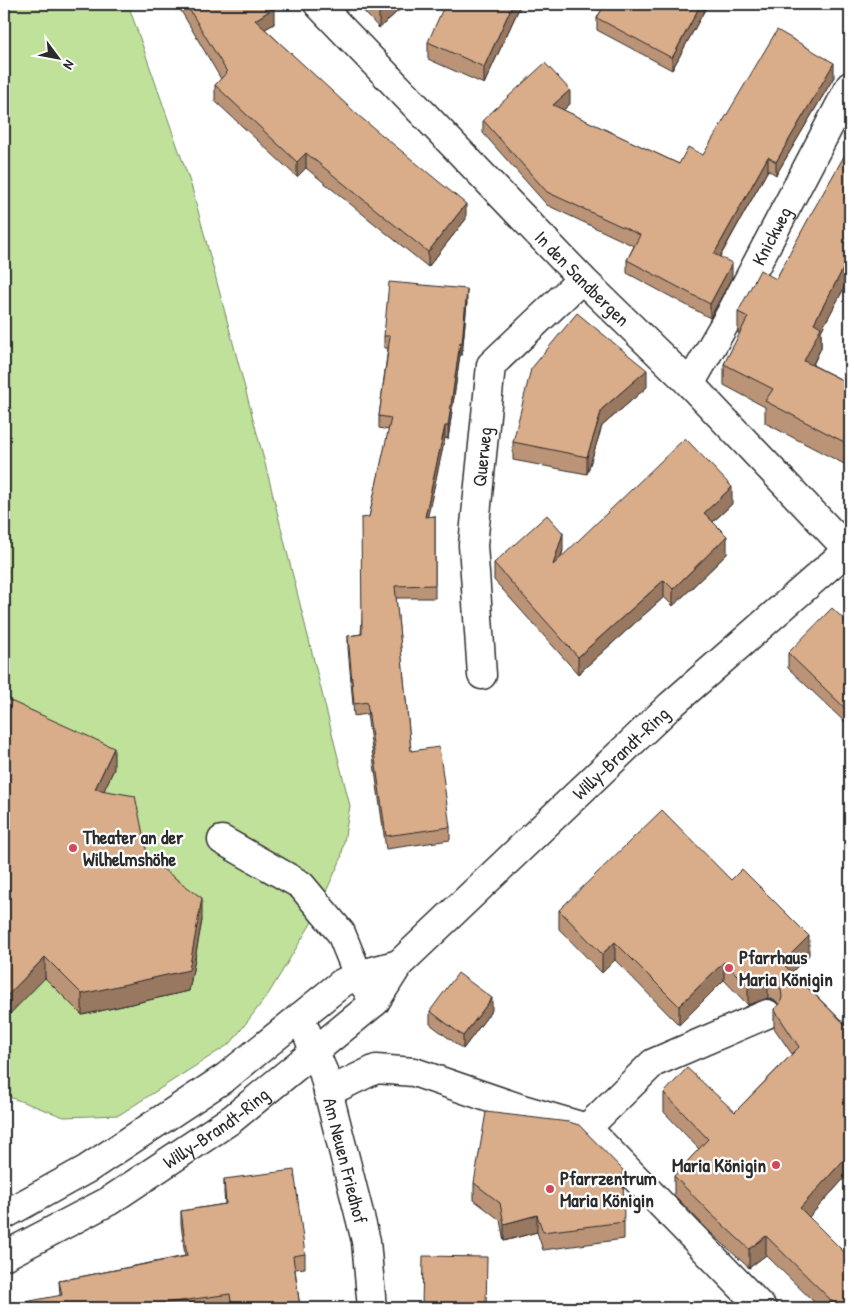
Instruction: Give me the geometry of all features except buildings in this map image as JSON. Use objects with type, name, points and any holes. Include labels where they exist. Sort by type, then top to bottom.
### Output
[{"type":"street","name":"In den Sandbergen","points":[[318,4],[582,279],[690,384],[850,550]]},
{"type":"street","name":"Knickweg","points":[[690,384],[731,313],[850,86]]},
{"type":"street","name":"Querweg","points":[[482,675],[473,545],[491,365],[582,279]]},
{"type":"street","name":"Willy-Brandt-Ring","points":[[4,1256],[109,1201],[232,1119],[315,1052],[374,1002],[399,964],[671,705],[850,550]]},
{"type":"street","points":[[222,840],[301,885],[341,933],[358,975],[374,1002]]},
{"type":"street","name":"Willy-Brandt-Ring","points":[[4,1215],[87,1169],[226,1077],[342,983],[358,975],[399,964]]},
{"type":"street","points":[[587,1128],[653,1063],[767,1014]]},
{"type":"street","name":"Am Neuen Friedhof","points":[[300,1017],[323,1070],[366,1241],[372,1308]]},
{"type":"street","points":[[328,1092],[376,1069],[414,1072],[522,1109],[587,1128],[762,1308]]},
{"type":"green space","points":[[4,4],[128,4],[192,188],[268,475],[350,806],[341,859],[312,922],[269,993],[231,1043],[119,1115],[64,1117],[4,1095]]},
{"type":"place","name":"Theater an der Wilhelmshöhe","points":[[73,848]]},
{"type":"place","name":"Pfarrhaus Maria Königin","points":[[729,968]]},
{"type":"place","name":"Maria Königin","points":[[776,1165]]},
{"type":"place","name":"Pfarrzentrum Maria Königin","points":[[550,1189]]}]
